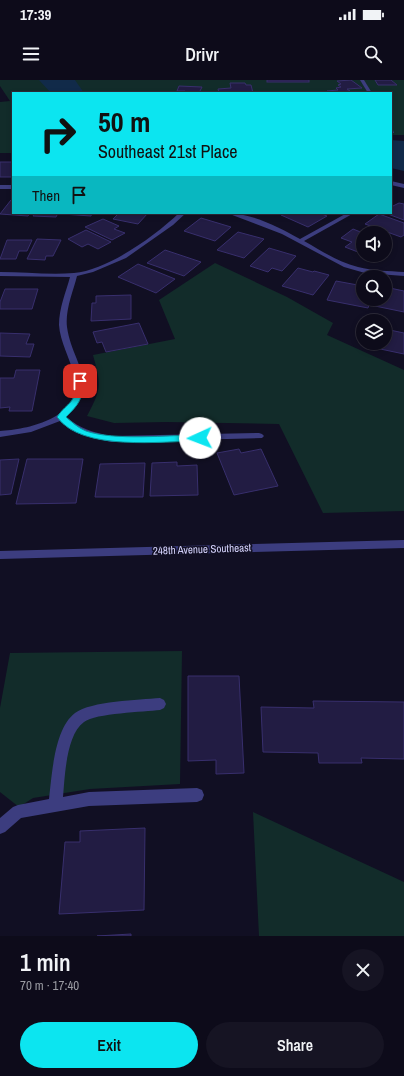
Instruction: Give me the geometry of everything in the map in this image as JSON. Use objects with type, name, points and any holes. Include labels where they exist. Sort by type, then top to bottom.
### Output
[{"type":"street","points":[[362,80],[369,92]]},
{"type":"street","points":[[392,183],[404,186]]},
{"type":"street","points":[[0,187],[12,187]]},
{"type":"street","points":[[0,274],[74,275],[111,263],[124,257],[171,224],[182,214]]},
{"type":"street","points":[[233,214],[247,218],[300,241],[337,262],[353,268],[367,271],[404,274]]},
{"type":"street","points":[[300,241],[350,214]]},
{"type":"street","points":[[0,434],[23,432],[44,426],[61,417],[74,405],[79,395],[80,381],[63,326],[65,311],[74,275]]},
{"type":"street","points":[[61,417],[74,428],[85,433],[111,439],[259,436]]},
{"type":"street","name":"248th Avenue Southeast","points":[[0,555],[404,544]]},
{"type":"street","points":[[55,806],[60,759],[70,726],[81,716],[99,712],[160,704]]},
{"type":"street","points":[[0,827],[18,812],[89,799],[197,795]]},
{"type":"green space","points":[[0,80],[404,80],[404,135],[392,135],[392,92],[12,92],[12,153],[0,153],[0,102],[10,101],[0,86]]},
{"type":"green space","points":[[215,263],[287,297],[333,323],[327,335],[356,348],[356,350],[360,350],[404,370],[404,511],[323,513],[279,424],[166,422],[114,423],[87,416],[98,392],[99,386],[98,373],[93,355],[175,339],[159,300]]},
{"type":"green space","points":[[182,651],[180,784],[90,789],[33,798],[19,807],[0,792],[0,708],[10,653]]},
{"type":"green space","points":[[253,812],[404,882],[404,936],[259,936]]},
{"type":"water","points":[[39,80],[75,80],[83,92],[50,92]]},
{"type":"water","points":[[392,140],[404,141],[404,171],[392,168]]},
{"type":"building","points":[[267,80],[309,80],[309,82],[267,82]]},
{"type":"building","points":[[351,80],[362,88],[347,89],[350,91],[340,92],[327,91],[338,90],[336,88],[341,87],[338,85],[341,84],[337,81]]},
{"type":"building","points":[[375,80],[391,80],[397,85],[378,85]]},
{"type":"building","points":[[230,83],[245,83],[246,85],[251,85],[253,92],[219,92],[218,89],[231,88]]},
{"type":"building","points":[[179,86],[202,87],[200,92],[177,91]]},
{"type":"building","points":[[0,162],[12,162],[12,177],[0,177]]},
{"type":"building","points":[[12,200],[12,214],[29,214],[28,216],[0,214]]},
{"type":"building","points":[[399,203],[404,204],[404,220],[388,214],[392,214],[392,206]]},
{"type":"building","points":[[34,214],[58,214],[56,217],[33,216]]},
{"type":"building","points":[[62,214],[92,214],[91,216]]},
{"type":"building","points":[[118,214],[147,214],[138,224],[113,219]]},
{"type":"building","points":[[322,214],[327,216],[308,227],[281,215]]},
{"type":"building","points":[[379,214],[404,223],[404,235],[401,237],[392,234],[392,226],[371,226],[365,224]]},
{"type":"building","points":[[201,218],[231,227],[215,241],[184,231]]},
{"type":"building","points":[[103,219],[119,226],[114,229],[125,233],[112,240],[85,227]]},
{"type":"building","points":[[353,229],[356,230],[356,251],[345,247],[352,242],[341,238]]},
{"type":"building","points":[[86,230],[111,242],[98,249],[88,244],[82,247],[68,239]]},
{"type":"building","points":[[238,232],[264,239],[244,258],[217,250]]},
{"type":"building","points":[[37,239],[61,240],[53,256],[46,256],[45,260],[27,259]]},
{"type":"building","points":[[7,240],[32,240],[27,251],[19,251],[16,259],[0,259]]},
{"type":"building","points":[[269,248],[296,256],[282,271],[272,268],[268,272],[250,266]]},
{"type":"building","points":[[165,250],[201,262],[184,276],[147,263]]},
{"type":"building","points":[[138,264],[175,279],[156,293],[118,277]]},
{"type":"building","points":[[298,268],[329,275],[313,295],[282,286]]},
{"type":"building","points":[[336,281],[356,285],[356,306],[327,300]]},
{"type":"building","points":[[392,288],[404,291],[404,312],[375,306],[392,306]]},
{"type":"building","points":[[5,289],[38,289],[32,309],[0,309],[0,302]]},
{"type":"building","points":[[131,295],[131,319],[91,321],[92,303],[96,303],[96,296]]},
{"type":"building","points":[[358,306],[369,306],[368,308]]},
{"type":"building","points":[[139,323],[148,344],[106,352],[102,342],[97,343],[93,332]]},
{"type":"building","points":[[392,330],[404,333],[404,354],[385,350],[392,350]]},
{"type":"building","points":[[0,333],[30,334],[26,344],[34,344],[30,357],[0,356]]},
{"type":"building","points":[[16,370],[40,370],[32,411],[9,411],[10,407],[0,408],[0,378],[14,378]]},
{"type":"building","points":[[239,449],[241,453],[261,449],[278,486],[234,495],[217,453]]},
{"type":"building","points":[[19,459],[11,494],[0,495],[0,460]]},
{"type":"building","points":[[27,459],[83,459],[76,503],[16,504]]},
{"type":"building","points":[[177,462],[177,466],[197,465],[198,495],[150,496],[152,463]]},
{"type":"building","points":[[145,463],[143,497],[95,497],[100,464]]},
{"type":"building","points":[[188,676],[239,676],[244,773],[216,774],[216,760],[188,761]]},
{"type":"building","points":[[313,701],[404,702],[404,759],[361,758],[362,763],[319,763],[318,753],[263,752],[261,707],[314,708]]},
{"type":"building","points":[[145,828],[144,910],[59,914],[65,842],[80,842],[80,831]]},
{"type":"building","points":[[131,934],[131,936],[97,936]]},
{"type":"route","points":[[80,381],[79,395],[74,405],[61,417],[74,428],[97,437],[111,439],[200,438]]}]
